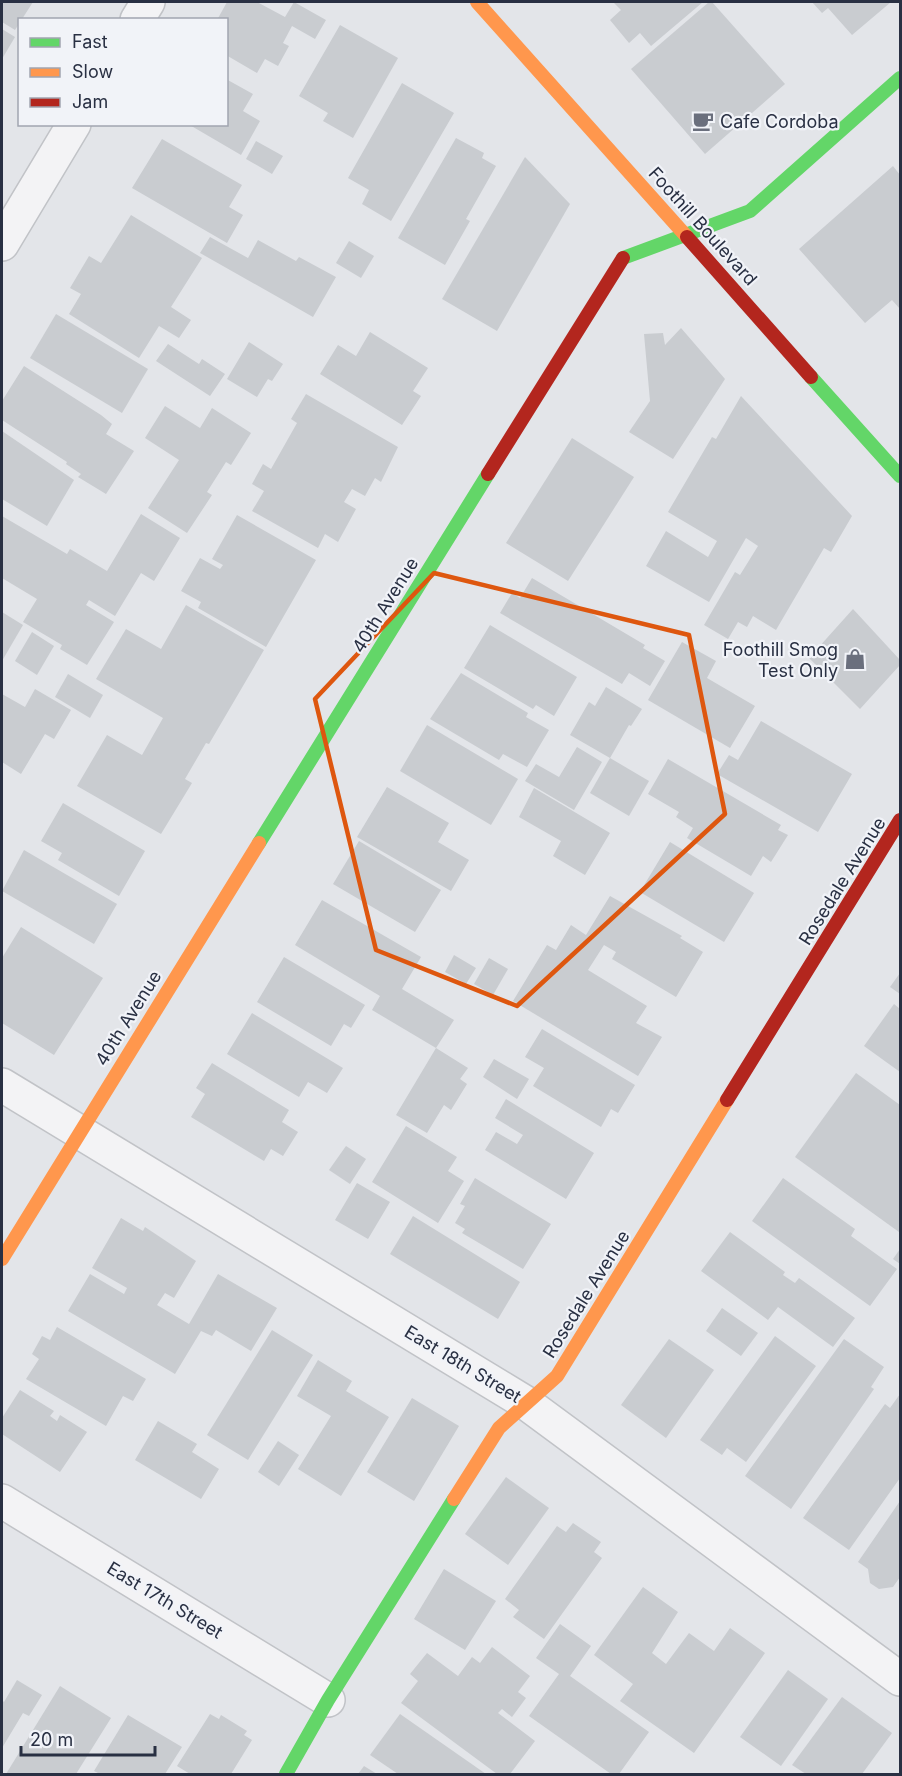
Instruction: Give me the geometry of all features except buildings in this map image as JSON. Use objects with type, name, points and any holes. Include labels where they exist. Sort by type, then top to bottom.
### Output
[{"type":"street","points":[[138,18],[148,2]]},
{"type":"street","name":"Foothill Boulevard","points":[[477,2],[900,476]]},
{"type":"street","name":"40th Avenue","points":[[2,1259],[621,259],[750,211],[900,78]]},
{"type":"street","points":[[2,244],[73,126]]},
{"type":"street","name":"Rosedale Avenue","points":[[286,1774],[328,1700],[499,1428],[557,1376],[900,820]]},
{"type":"street","name":"East 18th Street","points":[[2,1085],[526,1403],[900,1679]]},
{"type":"street","name":"East 17th Street","points":[[2,1501],[328,1700]]},
{"type":"highlighted area","points":[[434,573],[689,635],[725,814],[517,1006],[376,950],[315,699]]},
{"type":"traffic: fast","points":[[623,258],[750,211],[900,78]]},
{"type":"traffic: fast","points":[[811,377],[900,476]]},
{"type":"traffic: fast","points":[[259,843],[488,474]]},
{"type":"traffic: fast","points":[[286,1774],[328,1700],[454,1499]]},
{"type":"traffic: slow","points":[[477,2],[687,237]]},
{"type":"traffic: slow","points":[[2,1259],[259,843]]},
{"type":"traffic: slow","points":[[454,1499],[499,1428],[557,1376],[727,1100]]},
{"type":"traffic: jam","points":[[687,237],[811,377]]},
{"type":"traffic: jam","points":[[488,474],[623,258]]},
{"type":"traffic: jam","points":[[727,1100],[900,820]]},
{"type":"place","name":"Cafe Cordoba","points":[[703,121]]},
{"type":"place","name":"Foothill Smog Test Only","points":[[855,659]]}]
